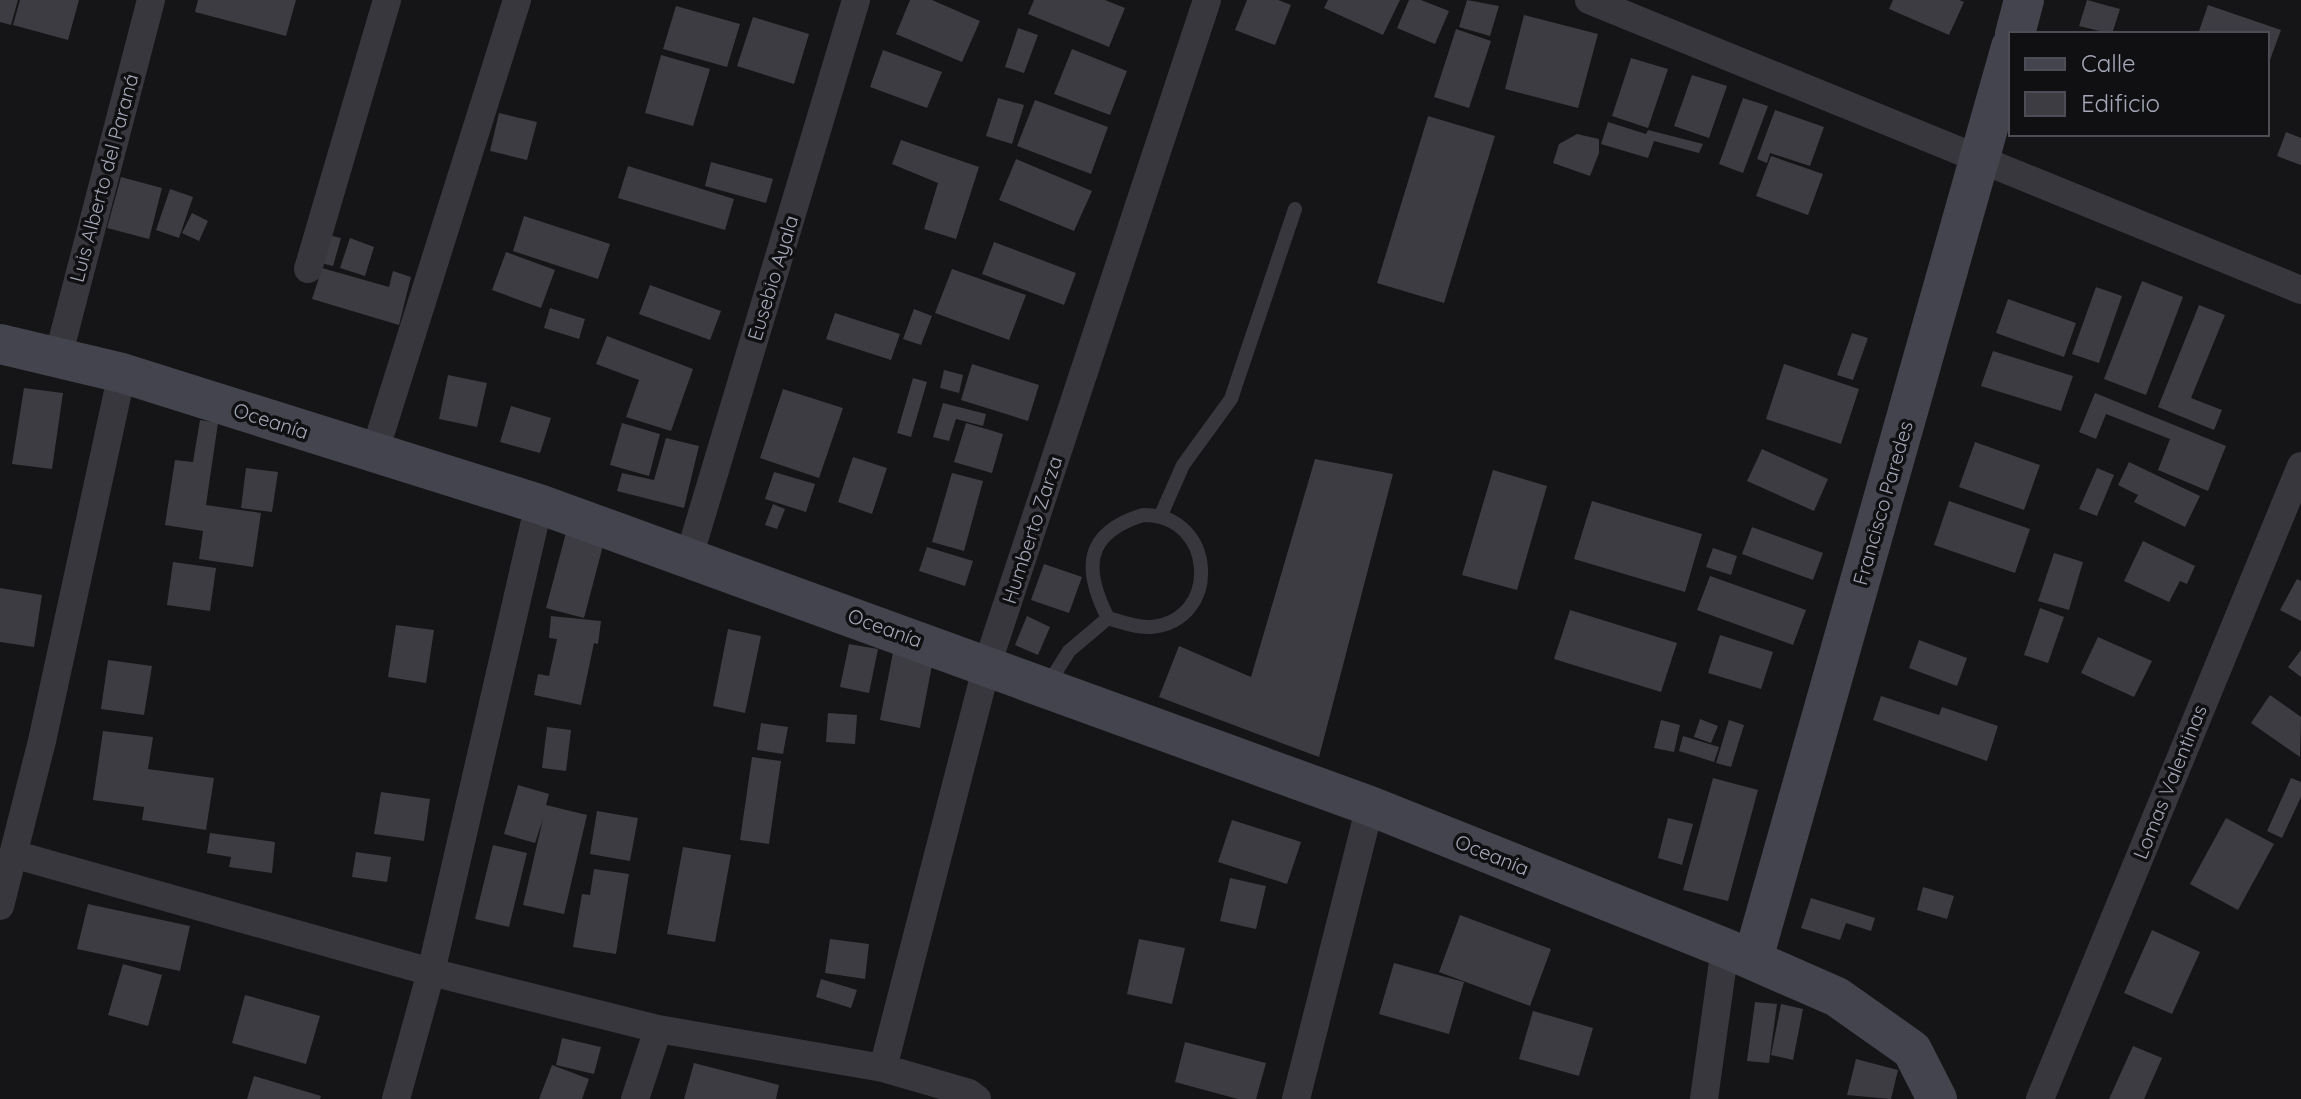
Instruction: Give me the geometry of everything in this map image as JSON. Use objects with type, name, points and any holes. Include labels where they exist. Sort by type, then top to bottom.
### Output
[{"type":"street","name":"Luis Alberto del Paraná","points":[[58,357],[151,0]]},
{"type":"street","points":[[308,269],[387,0]]},
{"type":"street","points":[[374,454],[517,0]]},
{"type":"street","name":"Eusebio Ayala","points":[[689,557],[856,0]]},
{"type":"street","name":"Humberto Zarza","points":[[883,1068],[987,665],[1207,0]]},
{"type":"street","points":[[1589,0],[2301,290]]},
{"type":"street","points":[[2016,32],[2024,0]]},
{"type":"street","name":"Francisco Paredes","points":[[1739,954],[2009,54]]},
{"type":"street","name":"Oceanía","points":[[0,344],[122,373],[539,504],[1047,686],[1370,806],[1739,954],[1837,997],[1912,1050],[1937,1099]]},
{"type":"street","points":[[0,906],[122,373]]},
{"type":"street","name":"Lomas Valentinas","points":[[2040,1099],[2301,466]]},
{"type":"street","points":[[396,1099],[431,972],[539,504]]},
{"type":"street","points":[[1296,1099],[1370,806]]},
{"type":"street","points":[[13,854],[431,972],[658,1029],[883,1068],[969,1093],[977,1099]]},
{"type":"street","points":[[1704,1099],[1739,954]]},
{"type":"street","points":[[635,1099],[658,1029]]},
{"type":"lane","points":[[1161,515],[1183,465],[1231,399],[1295,209]]},
{"type":"lane","points":[[1143,515],[1161,515],[1188,533],[1200,555],[1202,580],[1193,603],[1174,620],[1150,627],[1108,618],[1093,587],[1091,563],[1100,539],[1119,522],[1143,515]]},
{"type":"lane","points":[[1047,686],[1069,651],[1108,618]]},
{"type":"building","points":[[0,0],[18,0],[11,25],[0,22]]},
{"type":"building","points":[[20,0],[79,0],[68,40],[13,25]]},
{"type":"building","points":[[198,0],[296,0],[286,36],[195,12]]},
{"type":"building","points":[[910,0],[932,0],[980,21],[962,62],[896,34]]},
{"type":"building","points":[[1034,0],[1105,0],[1125,8],[1109,47],[1028,14]]},
{"type":"building","points":[[1247,0],[1278,0],[1291,5],[1275,45],[1235,30]]},
{"type":"building","points":[[1328,0],[1400,0],[1383,35],[1324,8]]},
{"type":"building","points":[[1409,0],[1421,0],[1449,11],[1435,44],[1397,28]]},
{"type":"building","points":[[1467,0],[1499,6],[1490,36],[1459,27]]},
{"type":"building","points":[[1893,0],[1964,2],[1949,35],[1889,9]]},
{"type":"building","points":[[2087,0],[2120,9],[2113,32],[2079,26]]},
{"type":"building","points":[[2208,5],[2281,30],[2269,63],[2269,32],[2199,32]]},
{"type":"building","points":[[676,6],[740,24],[727,67],[663,49]]},
{"type":"building","points":[[1524,15],[1598,34],[1578,108],[1505,89]]},
{"type":"building","points":[[753,17],[809,34],[794,84],[737,66]]},
{"type":"building","points":[[1018,28],[1038,35],[1024,73],[1005,67]]},
{"type":"building","points":[[1456,29],[1491,41],[1469,108],[1434,97]]},
{"type":"building","points":[[1072,49],[1127,71],[1110,115],[1054,94]]},
{"type":"building","points":[[883,50],[942,72],[927,108],[870,87]]},
{"type":"building","points":[[661,55],[710,69],[693,126],[645,113]]},
{"type":"building","points":[[1631,58],[1668,69],[1648,128],[1612,116]]},
{"type":"building","points":[[1692,75],[1727,86],[1709,138],[1674,126]]},
{"type":"building","points":[[998,98],[1024,105],[1012,144],[986,136]]},
{"type":"building","points":[[1743,98],[1768,106],[1743,173],[1719,164]]},
{"type":"building","points":[[1035,100],[1108,127],[1091,174],[1017,146]]},
{"type":"building","points":[[1775,110],[1824,127],[1810,166],[1770,153],[1767,163],[1757,159]]},
{"type":"building","points":[[499,113],[537,122],[527,160],[490,151]]},
{"type":"building","points":[[1428,116],[1495,136],[1444,303],[1377,283]]},
{"type":"building","points":[[1608,122],[1646,134],[1648,130],[1703,144],[1699,153],[1654,141],[1648,158],[1601,144]]},
{"type":"building","points":[[2286,132],[2301,138],[2301,165],[2277,156]]},
{"type":"building","points":[[1577,134],[1599,139],[1599,153],[1590,176],[1553,163],[1559,144]]},
{"type":"building","points":[[901,140],[979,167],[956,239],[924,229],[938,183],[892,164]]},
{"type":"building","points":[[1771,156],[1823,174],[1808,215],[1756,196]]},
{"type":"building","points":[[1016,159],[1092,191],[1074,231],[999,200]]},
{"type":"building","points":[[711,162],[773,179],[766,203],[705,186]]},
{"type":"building","points":[[628,166],[734,199],[725,230],[618,198]]},
{"type":"building","points":[[121,177],[162,188],[149,239],[107,228]]},
{"type":"building","points":[[170,189],[193,197],[179,238],[156,230]]},
{"type":"building","points":[[192,213],[208,221],[199,241],[182,233]]},
{"type":"building","points":[[524,216],[610,244],[598,279],[513,251]]},
{"type":"building","points":[[323,234],[341,238],[333,266],[317,262]]},
{"type":"building","points":[[350,238],[374,247],[365,276],[340,268]]},
{"type":"building","points":[[994,242],[1076,273],[1064,305],[982,274]]},
{"type":"building","points":[[506,252],[555,270],[541,308],[492,290]]},
{"type":"building","points":[[322,268],[389,287],[393,271],[411,277],[399,325],[312,299]]},
{"type":"building","points":[[952,269],[1026,295],[1009,340],[935,313]]},
{"type":"building","points":[[2142,281],[2183,297],[2146,395],[2104,379]]},
{"type":"building","points":[[650,285],[721,311],[710,340],[639,314]]},
{"type":"building","points":[[2096,287],[2122,296],[2099,363],[2072,354]]},
{"type":"building","points":[[2008,299],[2076,323],[2064,357],[1996,333]]},
{"type":"building","points":[[2199,305],[2225,315],[2191,398],[2222,410],[2214,430],[2158,407]]},
{"type":"building","points":[[550,308],[585,319],[579,339],[544,328]]},
{"type":"building","points":[[914,309],[932,316],[921,345],[903,339]]},
{"type":"building","points":[[835,313],[900,334],[891,360],[826,339]]},
{"type":"building","points":[[1852,333],[1868,338],[1853,380],[1837,375]]},
{"type":"building","points":[[607,336],[693,369],[671,431],[626,417],[639,380],[596,364]]},
{"type":"building","points":[[1993,351],[2073,376],[2061,411],[1981,386]]},
{"type":"building","points":[[972,364],[1039,385],[1028,421],[961,400]]},
{"type":"building","points":[[1784,364],[1859,389],[1841,444],[1766,419]]},
{"type":"building","points":[[944,370],[963,375],[959,393],[940,388]]},
{"type":"building","points":[[448,375],[487,383],[477,427],[439,419]]},
{"type":"building","points":[[913,378],[927,382],[911,437],[897,433]]},
{"type":"building","points":[[24,388],[63,393],[52,469],[12,464]]},
{"type":"building","points":[[783,389],[843,408],[819,478],[760,458]]},
{"type":"building","points":[[2095,393],[2226,446],[2208,491],[2158,470],[2170,439],[2106,414],[2096,439],[2079,432]]},
{"type":"building","points":[[943,403],[986,414],[983,426],[956,419],[949,441],[933,437]]},
{"type":"building","points":[[511,406],[551,418],[540,453],[500,442]]},
{"type":"building","points":[[200,420],[218,423],[206,505],[261,513],[253,567],[199,559],[203,531],[165,525],[175,460],[193,462]]},
{"type":"building","points":[[622,423],[660,434],[649,476],[610,465]]},
{"type":"building","points":[[966,423],[1003,434],[992,473],[954,462]]},
{"type":"building","points":[[666,438],[699,446],[684,508],[617,491],[622,473],[654,480]]},
{"type":"building","points":[[1975,442],[2040,465],[2024,510],[1959,487]]},
{"type":"building","points":[[1762,449],[1828,479],[1814,511],[1747,481]]},
{"type":"building","points":[[853,457],[887,468],[872,514],[838,502]]},
{"type":"building","points":[[1315,459],[1393,474],[1319,757],[1159,697],[1179,646],[1251,677]]},
{"type":"building","points":[[2129,462],[2200,496],[2185,527],[2134,502],[2138,495],[2118,485]]},
{"type":"building","points":[[246,468],[278,472],[272,512],[241,508]]},
{"type":"building","points":[[2097,468],[2114,475],[2097,516],[2079,509]]},
{"type":"building","points":[[1493,470],[1547,486],[1517,590],[1462,575]]},
{"type":"building","points":[[774,472],[815,484],[806,512],[765,499]]},
{"type":"building","points":[[952,473],[983,481],[964,551],[932,542]]},
{"type":"building","points":[[1592,501],[1702,534],[1685,592],[1574,559]]},
{"type":"building","points":[[1949,501],[2030,529],[2015,573],[1934,545]]},
{"type":"building","points":[[773,504],[785,509],[777,529],[765,525]]},
{"type":"building","points":[[1752,527],[1823,553],[1813,580],[1742,554]]},
{"type":"building","points":[[567,529],[605,538],[584,618],[546,608]]},
{"type":"building","points":[[2143,541],[2195,566],[2187,584],[2180,581],[2169,602],[2124,581]]},
{"type":"building","points":[[927,547],[973,561],[965,586],[919,571]]},
{"type":"building","points":[[1713,548],[1737,556],[1731,575],[1706,567]]},
{"type":"building","points":[[2054,553],[2083,562],[2069,610],[2038,601]]},
{"type":"building","points":[[173,562],[216,568],[210,611],[167,605]]},
{"type":"building","points":[[1044,564],[1082,577],[1069,613],[1031,600]]},
{"type":"building","points":[[1710,576],[1806,610],[1793,645],[1697,610]]},
{"type":"building","points":[[2297,579],[2301,581],[2301,621],[2280,610]]},
{"type":"building","points":[[0,588],[42,595],[34,647],[0,642]]},
{"type":"building","points":[[2040,608],[2064,617],[2048,663],[2024,655]]},
{"type":"building","points":[[1570,610],[1677,643],[1661,692],[1554,659]]},
{"type":"building","points":[[551,616],[601,621],[598,644],[594,643],[581,705],[534,695],[538,674],[549,676],[557,639],[549,638]]},
{"type":"building","points":[[1027,616],[1050,627],[1038,655],[1015,645]]},
{"type":"building","points":[[396,625],[434,630],[426,683],[388,677]]},
{"type":"building","points":[[728,629],[761,636],[745,713],[713,706]]},
{"type":"building","points":[[1720,635],[1773,652],[1761,689],[1708,673]]},
{"type":"building","points":[[2098,637],[2152,661],[2134,697],[2081,673]]},
{"type":"building","points":[[1919,640],[1967,658],[1957,686],[1909,668]]},
{"type":"building","points":[[849,644],[878,649],[869,693],[840,687]]},
{"type":"building","points":[[2301,650],[2301,677],[2288,667]]},
{"type":"building","points":[[893,652],[933,660],[920,728],[880,720]]},
{"type":"building","points":[[108,660],[152,666],[144,715],[101,709]]},
{"type":"building","points":[[2270,695],[2301,717],[2300,757],[2251,723]]},
{"type":"building","points":[[1881,696],[1939,715],[1942,707],[1998,726],[1987,761],[1873,720]]},
{"type":"building","points":[[828,713],[857,715],[855,744],[826,742]]},
{"type":"building","points":[[1700,719],[1718,726],[1711,743],[1694,737]]},
{"type":"building","points":[[1661,720],[1680,725],[1674,752],[1654,748]]},
{"type":"building","points":[[1729,720],[1744,725],[1731,767],[1716,763]]},
{"type":"building","points":[[761,723],[788,727],[783,754],[757,750]]},
{"type":"building","points":[[547,727],[571,730],[566,771],[542,768]]},
{"type":"building","points":[[103,731],[153,737],[148,769],[214,778],[206,830],[142,820],[144,807],[93,800]]},
{"type":"building","points":[[1683,736],[1719,747],[1714,762],[1679,751]]},
{"type":"building","points":[[752,757],[781,761],[769,844],[740,840]]},
{"type":"building","points":[[1713,778],[1758,790],[1728,901],[1683,890]]},
{"type":"building","points":[[2291,778],[2301,782],[2301,797],[2282,838],[2267,831]]},
{"type":"building","points":[[518,785],[549,794],[546,805],[587,815],[564,914],[523,905],[543,819],[535,843],[504,834]]},
{"type":"building","points":[[381,792],[430,799],[424,841],[374,834]]},
{"type":"building","points":[[597,811],[638,818],[630,861],[590,854]]},
{"type":"building","points":[[1668,818],[1693,824],[1682,865],[1658,858]]},
{"type":"building","points":[[2226,818],[2274,844],[2238,910],[2190,884]]},
{"type":"building","points":[[1232,820],[1301,842],[1287,884],[1218,862]]},
{"type":"building","points":[[210,833],[275,842],[272,873],[229,867],[231,857],[207,853]]},
{"type":"building","points":[[493,845],[527,853],[509,927],[475,919]]},
{"type":"building","points":[[683,847],[731,855],[715,942],[667,934]]},
{"type":"building","points":[[356,852],[391,857],[387,882],[352,877]]},
{"type":"building","points":[[594,869],[629,874],[616,954],[573,947],[582,894],[590,895]]},
{"type":"building","points":[[1230,878],[1266,886],[1256,929],[1220,921]]},
{"type":"building","points":[[1923,887],[1954,896],[1947,919],[1917,910]]},
{"type":"building","points":[[1811,898],[1875,918],[1871,931],[1846,923],[1840,940],[1801,928]]},
{"type":"building","points":[[88,904],[190,926],[180,971],[77,949]]},
{"type":"building","points":[[1460,915],[1551,949],[1530,1006],[1439,972]]},
{"type":"building","points":[[2152,930],[2200,952],[2172,1014],[2124,993]]},
{"type":"building","points":[[830,939],[869,944],[865,979],[825,973]]},
{"type":"building","points":[[1139,939],[1185,948],[1172,1004],[1127,994]]},
{"type":"building","points":[[1394,963],[1464,982],[1449,1034],[1379,1014]]},
{"type":"building","points":[[123,964],[162,975],[148,1026],[108,1015]]},
{"type":"building","points":[[821,979],[857,990],[851,1008],[816,997]]},
{"type":"building","points":[[245,995],[320,1016],[306,1064],[232,1043]]},
{"type":"building","points":[[1755,1002],[1777,1004],[1769,1063],[1747,1061]]},
{"type":"building","points":[[1781,1004],[1803,1009],[1793,1060],[1771,1055]]},
{"type":"building","points":[[1533,1011],[1593,1028],[1579,1076],[1519,1059]]},
{"type":"building","points":[[562,1038],[601,1047],[594,1074],[556,1065]]},
{"type":"building","points":[[1185,1042],[1266,1063],[1256,1099],[1238,1099],[1175,1082]]},
{"type":"building","points":[[2133,1046],[2162,1058],[2144,1099],[2109,1099]]},
{"type":"building","points":[[1856,1059],[1898,1070],[1891,1099],[1847,1095]]},
{"type":"building","points":[[694,1063],[779,1085],[776,1099],[684,1099]]},
{"type":"building","points":[[552,1065],[589,1079],[582,1099],[539,1099]]},
{"type":"building","points":[[254,1076],[321,1096],[320,1099],[247,1099]]}]
